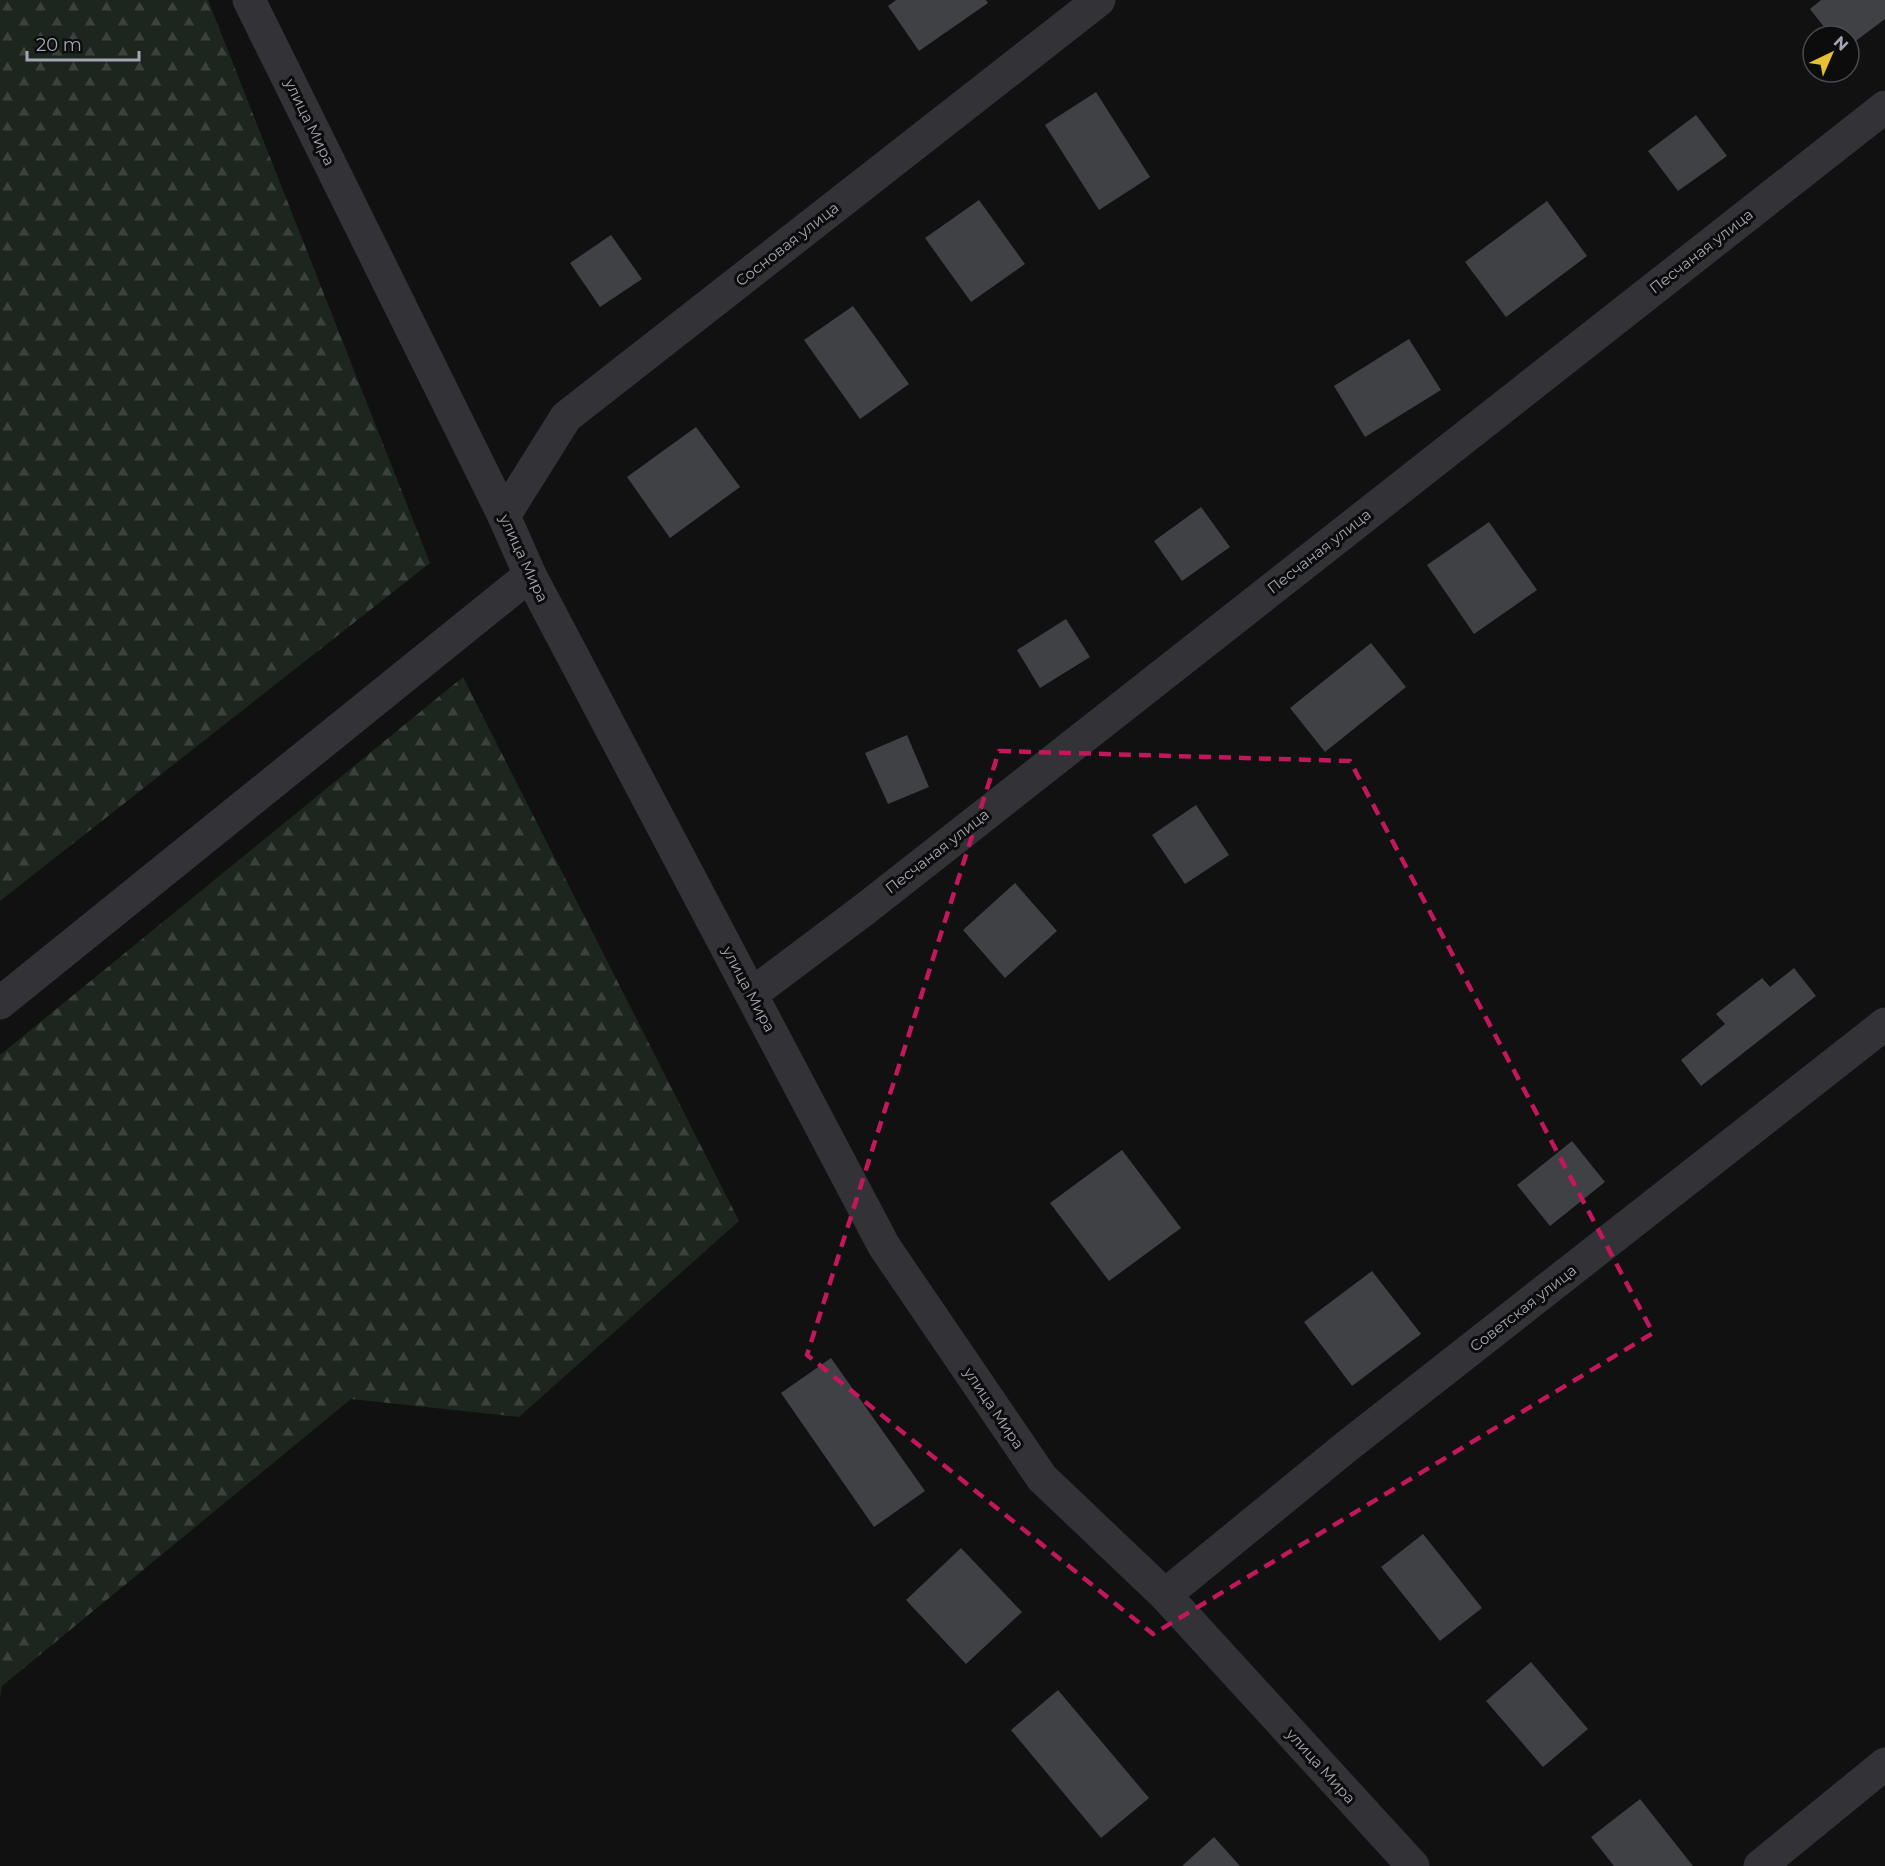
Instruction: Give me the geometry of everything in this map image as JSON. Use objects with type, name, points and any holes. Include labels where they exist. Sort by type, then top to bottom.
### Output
[{"type":"street","name":"улица Мира","points":[[249,0],[504,516],[530,575],[884,1246],[1042,1478],[1165,1595],[1413,1866]]},
{"type":"street","name":"Сосновая улица","points":[[504,516],[566,417],[1099,0]]},
{"type":"street","name":"Песчаная улица","points":[[752,994],[865,909],[1885,107]]},
{"type":"street","points":[[0,1002],[530,575]]},
{"type":"street","name":"Советская улица","points":[[1165,1595],[1346,1447],[1885,1024]]},
{"type":"street","points":[[1760,1866],[1885,1764]]},
{"type":"highlighted area","points":[[999,751],[1350,761],[1653,1333],[1153,1634],[807,1355]]},
{"type":"green space","points":[[0,0],[208,0],[430,563],[0,901]]},
{"type":"green space","points":[[463,677],[739,1221],[519,1417],[351,1399],[2,1686],[0,1699],[0,1055]]},
{"type":"building","points":[[896,0],[986,0],[988,3],[919,51],[888,6]]},
{"type":"building","points":[[1821,0],[1885,0],[1885,19],[1861,37],[1861,24],[1822,24],[1810,9]]},
{"type":"building","points":[[1096,92],[1150,177],[1099,210],[1045,125]]},
{"type":"building","points":[[1696,115],[1727,156],[1678,191],[1648,151]]},
{"type":"building","points":[[979,200],[1025,264],[971,302],[925,238]]},
{"type":"building","points":[[1547,201],[1587,256],[1506,317],[1465,262]]},
{"type":"building","points":[[611,235],[642,279],[600,307],[570,263]]},
{"type":"building","points":[[853,306],[909,384],[860,419],[804,340]]},
{"type":"building","points":[[1409,339],[1441,390],[1365,437],[1334,386]]},
{"type":"building","points":[[696,427],[740,487],[670,538],[627,477]]},
{"type":"building","points":[[1201,507],[1230,547],[1182,581],[1154,541]]},
{"type":"building","points":[[1489,522],[1537,590],[1474,634],[1427,565]]},
{"type":"building","points":[[1066,619],[1090,657],[1040,688],[1017,650]]},
{"type":"building","points":[[1371,643],[1406,687],[1325,752],[1290,708]]},
{"type":"building","points":[[907,735],[929,787],[888,804],[865,753]]},
{"type":"building","points":[[1196,805],[1229,855],[1185,884],[1152,835]]},
{"type":"building","points":[[1015,883],[1057,931],[1005,978],[963,930]]},
{"type":"building","points":[[1794,968],[1816,996],[1701,1086],[1681,1060],[1725,1024],[1716,1014],[1762,978],[1770,987]]},
{"type":"building","points":[[1572,1141],[1605,1182],[1550,1226],[1517,1185]]},
{"type":"building","points":[[1122,1150],[1181,1228],[1109,1281],[1050,1203]]},
{"type":"building","points":[[1372,1271],[1421,1334],[1352,1386],[1304,1322]]},
{"type":"building","points":[[831,1358],[925,1491],[874,1527],[781,1393]]},
{"type":"building","points":[[1423,1534],[1482,1608],[1440,1641],[1381,1567]]},
{"type":"building","points":[[961,1548],[1022,1612],[966,1664],[906,1600]]},
{"type":"building","points":[[1531,1662],[1588,1729],[1543,1767],[1486,1701]]},
{"type":"building","points":[[1058,1690],[1149,1798],[1101,1838],[1011,1730]]},
{"type":"building","points":[[1640,1799],[1693,1866],[1614,1866],[1591,1837]]},
{"type":"building","points":[[1214,1837],[1240,1866],[1182,1866]]}]
